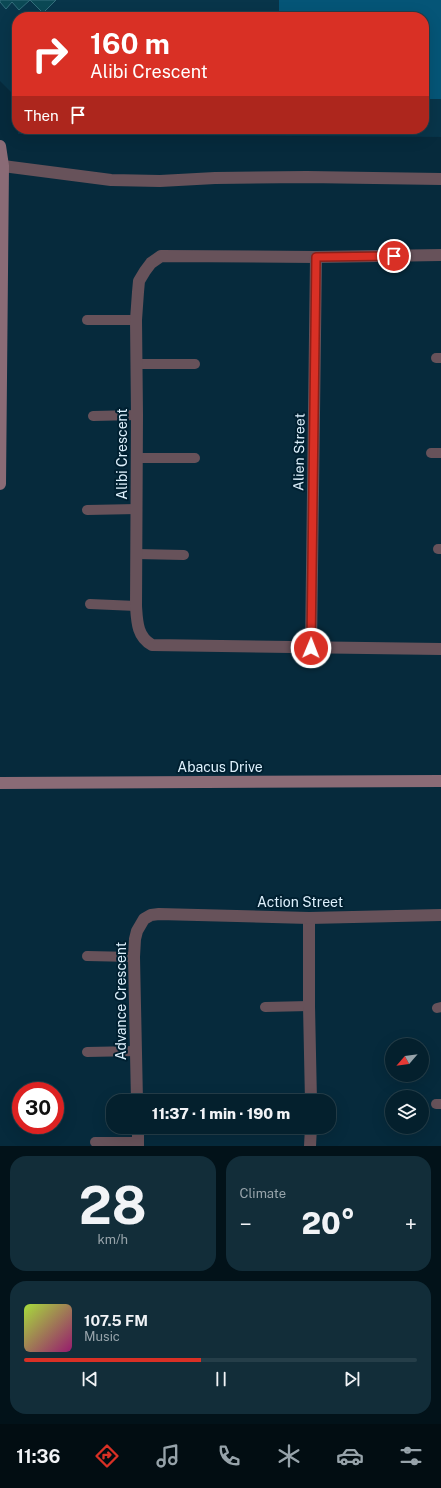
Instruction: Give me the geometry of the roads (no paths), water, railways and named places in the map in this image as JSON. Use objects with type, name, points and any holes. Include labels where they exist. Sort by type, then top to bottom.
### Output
[{"type":"street","points":[[0,146],[3,166],[0,484]]},
{"type":"street","points":[[3,166],[111,180],[160,181],[215,178],[307,177],[441,178]]},
{"type":"street","name":"Alibi Crescent","points":[[441,255],[316,257],[161,256],[151,263],[140,281],[136,320],[138,415],[136,606],[139,629],[147,642],[152,645],[441,649]]},
{"type":"street","name":"Alien Street","points":[[311,648],[316,257]]},
{"type":"street","name":"Abacus Drive","points":[[0,783],[441,781]]},
{"type":"street","name":"Action Street","points":[[159,914],[310,918],[441,915]]},
{"type":"street","name":"Advance Crescent","points":[[137,1094],[134,957],[137,931],[144,920],[150,915],[159,914]]},
{"type":"street","points":[[310,918],[309,1006],[311,1094]]},
{"type":"street","points":[[310,1146],[311,1134]]},
{"type":"lane","points":[[87,320],[136,320]]},
{"type":"lane","points":[[137,364],[195,364]]},
{"type":"lane","points":[[93,416],[138,415]]},
{"type":"lane","points":[[137,458],[195,458]]},
{"type":"lane","points":[[87,510],[137,509]]},
{"type":"lane","points":[[136,554],[184,555]]},
{"type":"lane","points":[[90,604],[136,606]]},
{"type":"lane","points":[[87,956],[134,957]]},
{"type":"lane","points":[[265,1007],[309,1006]]},
{"type":"lane","points":[[87,1052],[136,1051]]},
{"type":"lane","points":[[95,1142],[138,1144]]}]
